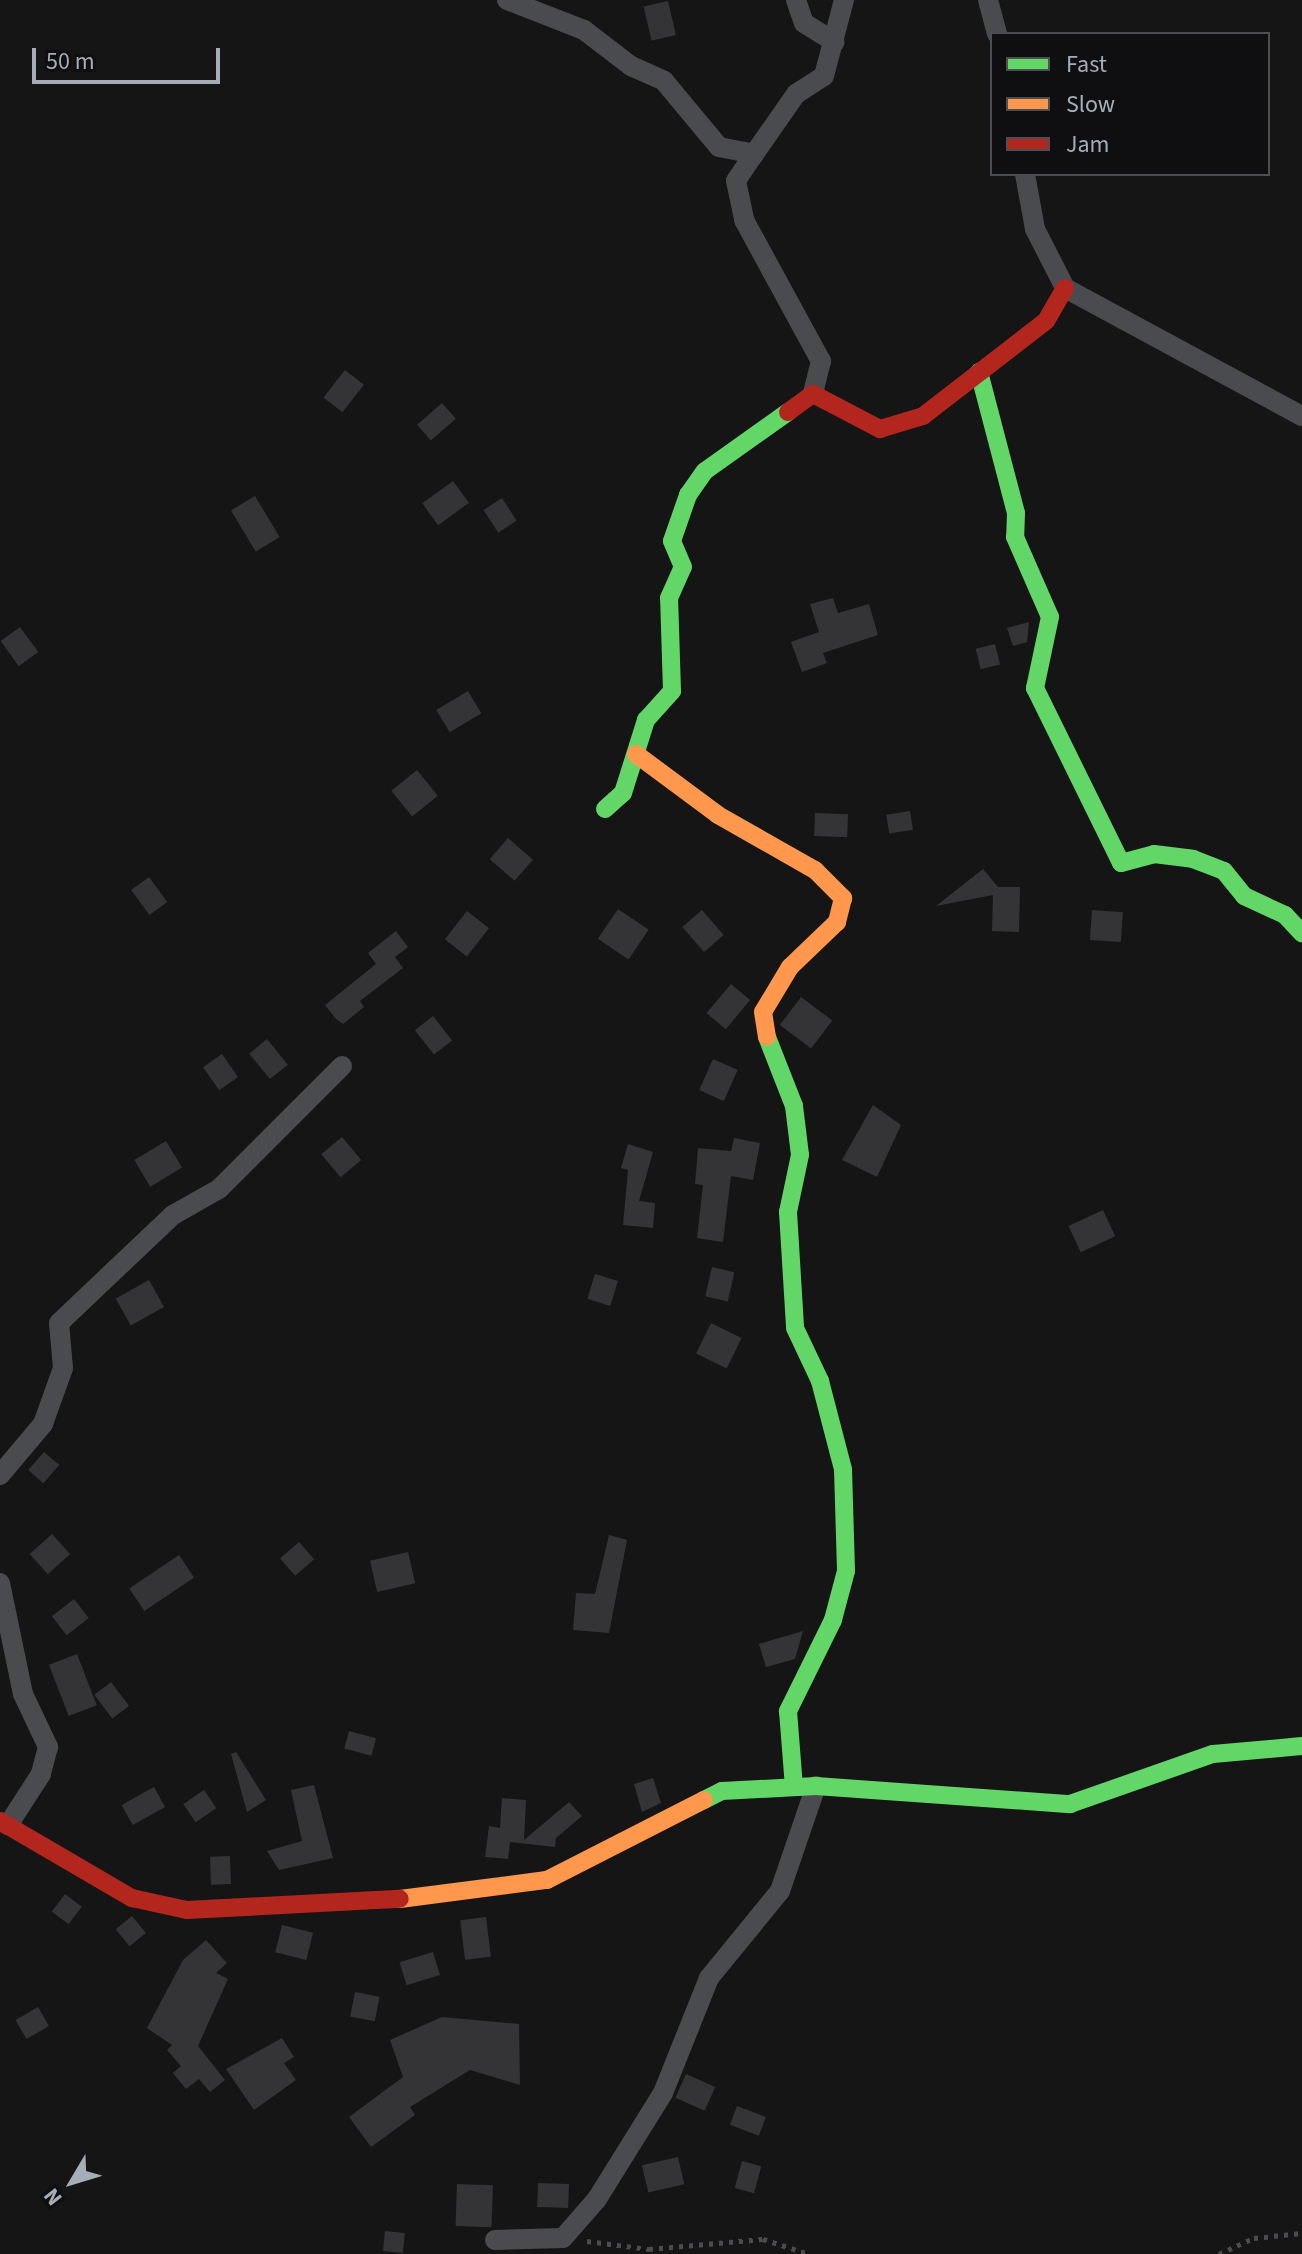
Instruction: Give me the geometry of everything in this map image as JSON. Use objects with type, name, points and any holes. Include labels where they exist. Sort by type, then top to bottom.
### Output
[{"type":"street","points":[[507,0],[584,30],[631,66],[664,81],[719,147],[752,157]]},
{"type":"street","points":[[796,0],[804,23],[834,42]]},
{"type":"street","points":[[605,809],[623,793],[646,720],[672,691],[669,598],[683,567],[672,541],[688,495],[705,471],[813,394],[821,361],[744,220],[736,181],[796,94],[824,76],[844,0]]},
{"type":"street","points":[[988,0],[996,32]]},
{"type":"street","points":[[1025,176],[1035,229],[1065,288],[1302,416]]},
{"type":"street","points":[[813,394],[880,429],[923,416],[1046,321],[1065,288]]},
{"type":"street","points":[[979,372],[1016,513],[1015,537],[1031,563],[1050,617],[1035,688],[1121,863],[1154,854],[1193,859],[1224,871],[1244,896],[1285,915],[1302,933]]},
{"type":"street","points":[[636,754],[718,815],[815,870],[843,898],[837,922],[790,967],[763,1012],[770,1056],[794,1106],[800,1155],[788,1212],[795,1328],[820,1381],[843,1469],[846,1571],[833,1620],[788,1711],[794,1787]]},
{"type":"street","points":[[0,1475],[43,1424],[63,1368],[59,1323],[173,1215],[219,1189],[342,1066]]},
{"type":"street","points":[[0,1583],[23,1694],[48,1747],[41,1774],[4,1823],[132,1898],[187,1910],[434,1897],[547,1880],[587,1865],[696,1799],[816,1786],[1070,1804],[1213,1754],[1302,1746]]},
{"type":"street","points":[[495,2240],[558,2246],[649,2120],[709,1978],[780,1891],[816,1786]]},
{"type":"path","points":[[1219,2254],[1254,2238],[1302,2233]]},
{"type":"path","points":[[558,2246],[649,2249],[763,2239],[809,2254]]},
{"type":"building","points":[[668,1],[676,35],[652,41],[644,7]]},
{"type":"building","points":[[345,370],[364,385],[342,412],[323,398]]},
{"type":"building","points":[[442,403],[456,419],[431,440],[417,425]]},
{"type":"building","points":[[453,481],[469,503],[438,525],[422,503]]},
{"type":"building","points":[[255,496],[280,537],[256,552],[231,510]]},
{"type":"building","points":[[502,498],[517,521],[498,533],[484,510]]},
{"type":"building","points":[[833,598],[838,613],[869,604],[878,635],[823,653],[827,663],[802,672],[791,642],[819,632],[810,604]]},
{"type":"building","points":[[1029,622],[1027,642],[1013,646],[1007,628]]},
{"type":"building","points":[[20,627],[38,652],[19,666],[1,641]]},
{"type":"building","points":[[995,644],[1000,664],[981,669],[976,649]]},
{"type":"building","points":[[468,691],[481,713],[450,732],[436,710]]},
{"type":"building","points":[[417,770],[438,796],[412,816],[391,791]]},
{"type":"building","points":[[910,811],[913,830],[889,834],[886,815]]},
{"type":"building","points":[[815,813],[848,814],[847,837],[814,836]]},
{"type":"building","points":[[508,838],[533,860],[515,881],[490,859]]},
{"type":"building","points":[[983,869],[998,887],[1020,887],[1019,932],[992,931],[993,895],[936,906]]},
{"type":"building","points":[[149,877],[167,902],[149,915],[131,890]]},
{"type":"building","points":[[618,909],[649,930],[629,960],[598,939]]},
{"type":"building","points":[[702,910],[724,935],[704,952],[682,927]]},
{"type":"building","points":[[1092,910],[1123,912],[1121,942],[1090,940]]},
{"type":"building","points":[[467,911],[489,928],[467,957],[445,939]]},
{"type":"building","points":[[396,931],[408,947],[395,957],[403,968],[360,1001],[364,1007],[343,1024],[325,1005],[376,964],[368,953]]},
{"type":"building","points":[[731,984],[750,1000],[726,1029],[707,1013]]},
{"type":"building","points":[[801,997],[832,1020],[811,1048],[780,1025]]},
{"type":"building","points":[[433,1016],[452,1040],[434,1055],[415,1030]]},
{"type":"building","points":[[267,1039],[288,1065],[270,1079],[249,1053]]},
{"type":"building","points":[[222,1054],[238,1077],[219,1090],[203,1067]]},
{"type":"building","points":[[713,1059],[738,1070],[724,1101],[699,1090]]},
{"type":"building","points":[[873,1105],[901,1125],[877,1177],[842,1160]]},
{"type":"building","points":[[342,1137],[361,1160],[341,1177],[321,1154]]},
{"type":"building","points":[[734,1138],[760,1143],[753,1180],[731,1176],[723,1242],[697,1238],[703,1185],[695,1184],[698,1148],[731,1151]]},
{"type":"building","points":[[166,1141],[182,1168],[150,1187],[134,1160]]},
{"type":"building","points":[[628,1144],[653,1152],[639,1201],[655,1203],[653,1228],[623,1225],[628,1170],[621,1168]]},
{"type":"building","points":[[1103,1210],[1115,1236],[1081,1252],[1069,1226]]},
{"type":"building","points":[[712,1267],[734,1272],[728,1301],[705,1296]]},
{"type":"building","points":[[595,1274],[618,1281],[610,1306],[587,1299]]},
{"type":"building","points":[[149,1280],[164,1307],[131,1326],[116,1298]]},
{"type":"building","points":[[711,1323],[742,1338],[727,1368],[696,1354]]},
{"type":"building","points":[[44,1452],[59,1465],[43,1483],[28,1470]]},
{"type":"building","points":[[52,1534],[70,1554],[48,1574],[30,1554]]},
{"type":"building","points":[[609,1535],[627,1540],[609,1633],[573,1630],[576,1593],[595,1594]]},
{"type":"building","points":[[299,1542],[314,1559],[295,1576],[280,1558]]},
{"type":"building","points":[[408,1552],[415,1583],[377,1592],[370,1561]]},
{"type":"building","points":[[179,1555],[194,1577],[144,1611],[129,1589]]},
{"type":"building","points":[[74,1599],[89,1618],[67,1635],[52,1616]]},
{"type":"building","points":[[803,1631],[795,1659],[766,1667],[759,1644]]},
{"type":"building","points":[[77,1654],[97,1705],[69,1716],[49,1665]]},
{"type":"building","points":[[111,1682],[129,1706],[112,1719],[94,1695]]},
{"type":"building","points":[[349,1731],[376,1738],[371,1756],[344,1748]]},
{"type":"building","points":[[236,1752],[266,1800],[247,1812],[231,1754]]},
{"type":"building","points":[[653,1778],[661,1803],[642,1812],[634,1784]]},
{"type":"building","points":[[314,1785],[333,1858],[279,1870],[267,1851],[302,1841],[291,1790]]},
{"type":"building","points":[[154,1787],[165,1807],[133,1825],[122,1805]]},
{"type":"building","points":[[204,1790],[216,1808],[196,1822],[183,1804]]},
{"type":"building","points":[[502,1798],[526,1800],[524,1840],[569,1802],[582,1816],[556,1838],[555,1847],[510,1842],[508,1859],[485,1857],[489,1826],[500,1828]]},
{"type":"building","points":[[230,1856],[231,1884],[211,1885],[210,1857]]},
{"type":"building","points":[[65,1894],[82,1907],[69,1924],[52,1912]]},
{"type":"building","points":[[132,1916],[146,1933],[130,1946],[116,1929]]},
{"type":"building","points":[[486,1917],[491,1957],[465,1960],[460,1920]]},
{"type":"building","points":[[282,1925],[313,1933],[306,1960],[275,1952]]},
{"type":"building","points":[[206,1940],[227,1963],[216,1973],[228,1979],[198,2046],[225,2080],[210,2092],[199,2079],[186,2089],[173,2073],[181,2066],[167,2050],[172,2045],[147,2028],[183,1960]]},
{"type":"building","points":[[433,1952],[440,1975],[407,1985],[400,1962]]},
{"type":"building","points":[[355,1992],[380,1997],[375,2021],[350,2017]]},
{"type":"building","points":[[38,2007],[49,2026],[26,2039],[15,2020]]},
{"type":"building","points":[[442,2017],[519,2024],[520,2085],[470,2070],[410,2107],[415,2115],[371,2147],[349,2117],[403,2077],[390,2040]]},
{"type":"building","points":[[282,2038],[294,2057],[284,2063],[296,2080],[254,2110],[226,2069]]},
{"type":"building","points":[[686,2074],[715,2087],[705,2111],[675,2098]]},
{"type":"building","points":[[737,2106],[766,2117],[759,2136],[730,2125]]},
{"type":"building","points":[[678,2157],[684,2184],[648,2193],[642,2165]]},
{"type":"building","points":[[742,2161],[761,2166],[754,2193],[735,2188]]},
{"type":"building","points":[[538,2183],[569,2184],[568,2208],[537,2207]]},
{"type":"building","points":[[457,2184],[493,2185],[492,2227],[456,2226]]},
{"type":"building","points":[[385,2231],[405,2233],[403,2253],[383,2251]]},
{"type":"traffic: fast","points":[[979,372],[1016,513],[1015,537],[1050,617],[1035,688],[1121,863],[1154,854],[1193,859],[1224,871],[1244,896],[1285,915],[1302,933]]},
{"type":"traffic: fast","points":[[605,809],[623,793],[646,720],[672,691],[669,598],[683,567],[672,541],[688,495],[705,471],[788,412]]},
{"type":"traffic: fast","points":[[767,1037],[794,1106],[800,1155],[788,1212],[795,1328],[820,1381],[843,1469],[846,1571],[833,1620],[788,1711],[794,1787]]},
{"type":"traffic: fast","points":[[704,1800],[722,1791],[816,1786],[1070,1804],[1213,1754],[1302,1746]]},
{"type":"traffic: slow","points":[[636,754],[718,815],[815,870],[843,898],[837,922],[790,967],[763,1012],[767,1037]]},
{"type":"traffic: slow","points":[[400,1899],[547,1880],[704,1800]]},
{"type":"traffic: jam","points":[[788,412],[813,394],[880,429],[923,416],[1046,321],[1065,288]]},
{"type":"traffic: jam","points":[[0,1821],[132,1898],[187,1910],[400,1899]]}]
